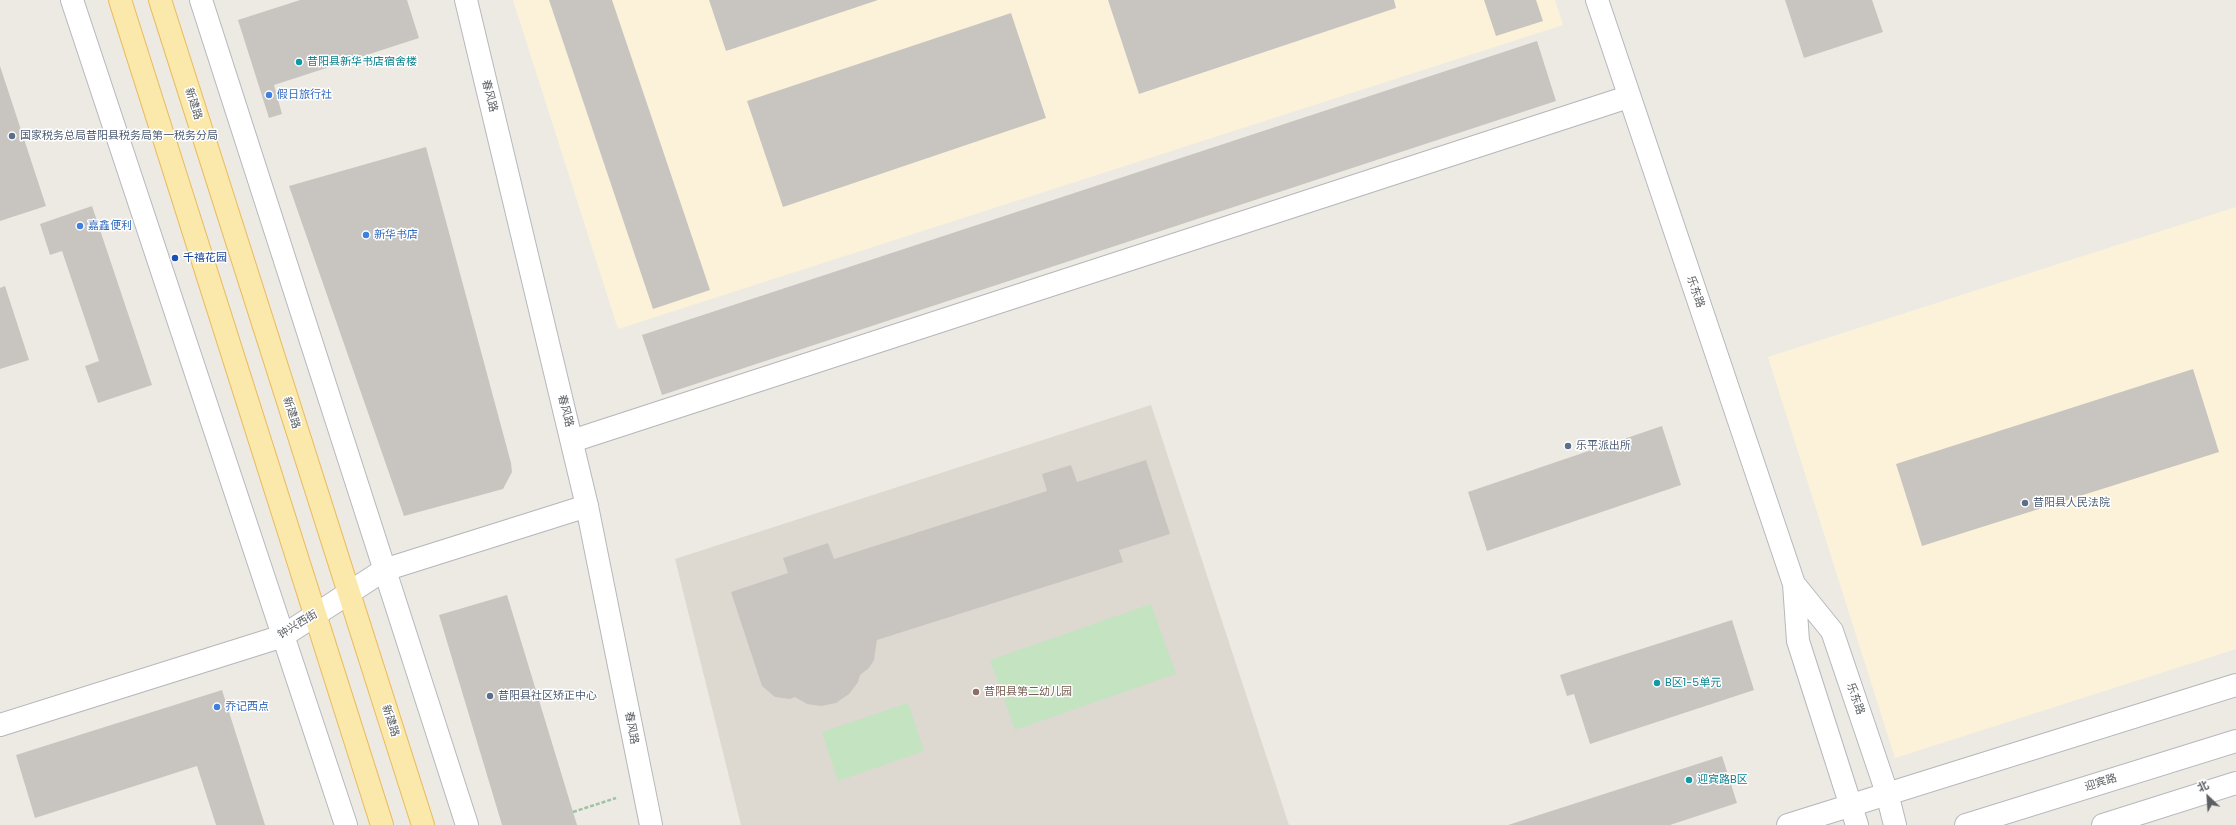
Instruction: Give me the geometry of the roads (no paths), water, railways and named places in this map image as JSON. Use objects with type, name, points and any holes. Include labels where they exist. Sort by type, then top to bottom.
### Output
[{"type":"main road","points":[[72,0],[346,825]]},
{"type":"main road","points":[[120,0],[382,825]]},
{"type":"main road","name":"新建路","points":[[160,0],[423,825]]},
{"type":"main road","points":[[201,0],[467,825]]},
{"type":"main road","name":"春风路","points":[[466,0],[587,506],[651,825]]},
{"type":"main road","name":"乐东路","points":[[1597,0],[1628,97],[1794,584],[1798,641],[1855,815]]},
{"type":"main road","points":[[572,441],[1628,97]]},
{"type":"main road","name":"钟兴西街","points":[[0,725],[283,636],[384,570],[587,506]]},
{"type":"main road","name":"乐东路","points":[[1794,584],[1832,631],[1887,793],[1895,825]]},
{"type":"main road","points":[[1788,825],[1855,815],[1887,793],[2236,685]]},
{"type":"main road","name":"迎宾路","points":[[1966,825],[2236,741]]},
{"type":"main road","points":[[2103,825],[2236,783]]},
{"type":"place","name":"昔阳县新华书店宿舍楼","points":[[299,62]]},
{"type":"place","name":"假日旅行社","points":[[269,95]]},
{"type":"place","name":"国家税务总局昔阳县税务局第一税务分局","points":[[12,136]]},
{"type":"place","name":"嘉鑫便利","points":[[80,226]]},
{"type":"place","name":"新华书店","points":[[366,235]]},
{"type":"place","name":"千禧花园","points":[[175,258]]},
{"type":"place","name":"乐平派出所","points":[[1568,446]]},
{"type":"place","name":"昔阳县人民法院","points":[[2025,503]]},
{"type":"place","name":"B区1-5单元","points":[[1657,683]]},
{"type":"place","name":"昔阳县第二幼儿园","points":[[976,692]]},
{"type":"place","name":"昔阳县社区矫正中心","points":[[490,696]]},
{"type":"place","name":"乔记西点","points":[[217,707]]},
{"type":"place","name":"迎宾路B区","points":[[1689,780]]}]
